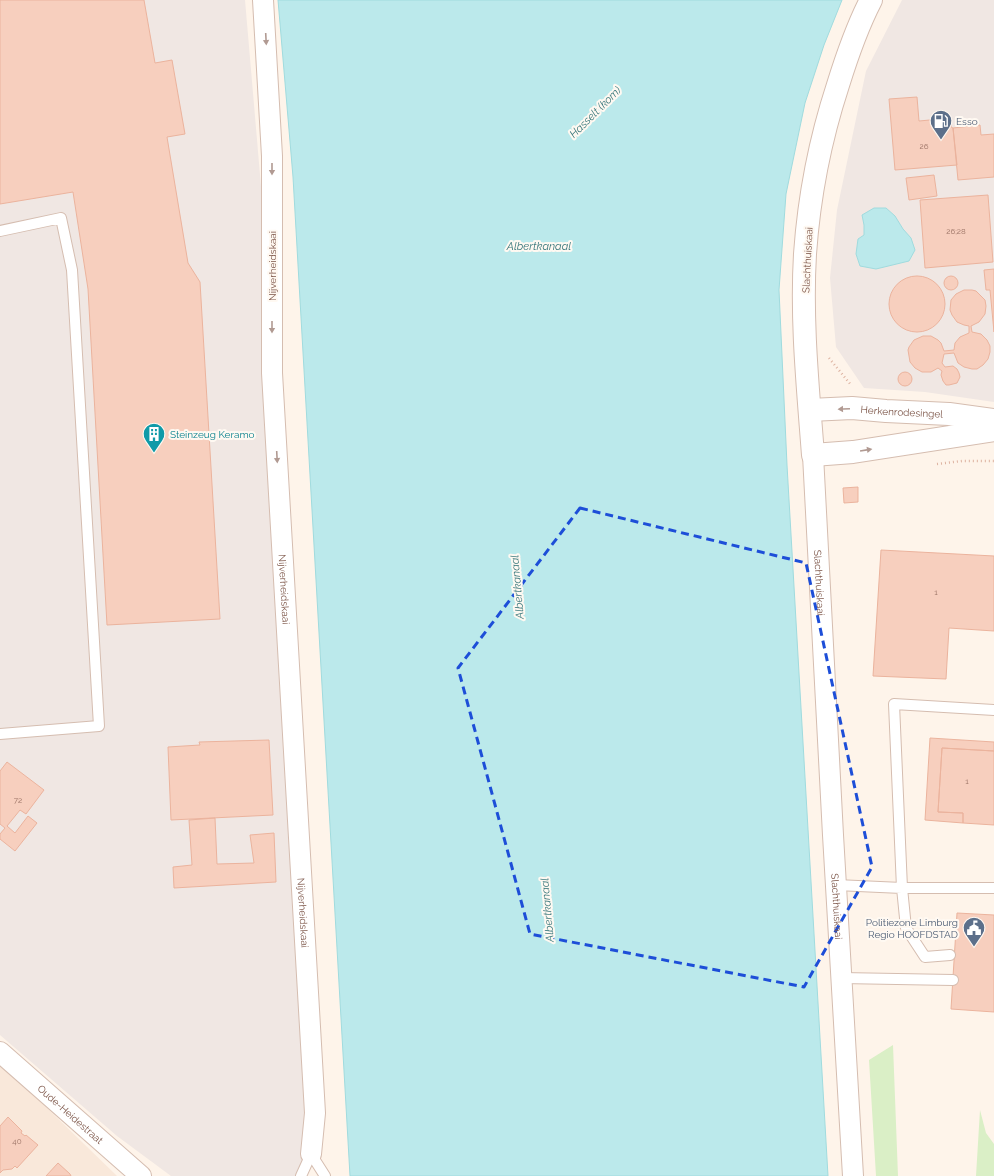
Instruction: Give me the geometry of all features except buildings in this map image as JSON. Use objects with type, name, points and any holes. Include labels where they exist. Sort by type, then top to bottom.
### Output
[{"type":"street","name":"Nijverheidskaai","points":[[263,0],[272,156],[272,373],[315,1113],[311,1154]]},
{"type":"street","name":"Slachthuiskaai","points":[[852,1176],[813,455],[804,320],[805,254],[812,188],[829,114],[845,60],[871,0]]},
{"type":"street","name":"Herkenrodesingel","points":[[810,410],[852,408],[949,414],[994,420]]},
{"type":"street","points":[[813,455],[853,452],[994,430]]},
{"type":"street","name":"Oude-Heidestraat","points":[[0,1052],[141,1176]]},
{"type":"lane","points":[[0,231],[61,218],[72,270],[99,726],[0,734]]},
{"type":"lane","points":[[950,955],[925,957],[906,928],[902,888],[894,704],[994,710]]},
{"type":"lane","points":[[836,886],[994,888]]},
{"type":"lane","points":[[841,978],[953,980]]},
{"type":"lane","name":"Nijverheidskaai","points":[[301,1176],[311,1154]]},
{"type":"lane","points":[[311,1154],[325,1176]]},
{"type":"path","points":[[827,355],[851,386],[852,408]]},
{"type":"highlighted area","points":[[580,508],[806,563],[872,867],[804,987],[530,934],[458,668]]},
{"type":"shaded area","points":[[0,0],[245,0],[262,198],[311,1154],[296,1176],[171,1176],[117,1136],[0,1035]]},
{"type":"shaded area","points":[[902,0],[994,0],[994,402],[925,392],[864,388],[836,347],[830,278],[837,210],[866,71]]},
{"type":"shaded area","points":[[0,1065],[16,1078],[117,1176],[0,1176]]},
{"type":"green space","points":[[893,1045],[898,1176],[876,1176],[869,1060]]},
{"type":"green space","points":[[980,1110],[986,1133],[994,1144],[994,1176],[976,1176]]},
{"type":"water","name":"Albertkanaal","points":[[278,0],[842,0],[824,45],[805,103],[786,194],[779,290],[787,465],[828,1176],[350,1176],[293,177]]},
{"type":"water","points":[[874,208],[886,208],[895,216],[911,238],[915,250],[909,261],[876,269],[860,266],[856,254],[858,239],[864,235],[862,215]]},
{"type":"place","name":"Esso","points":[[941,140]]},
{"type":"place","name":"Steinzeug Keramo","points":[[154,454]]},
{"type":"place","name":"Politiezone Limburg Regio HOOFDSTAD","points":[[974,948]]},
{"type":"water label","name":"Hasselt (kom)","points":[[595,112]]}]
